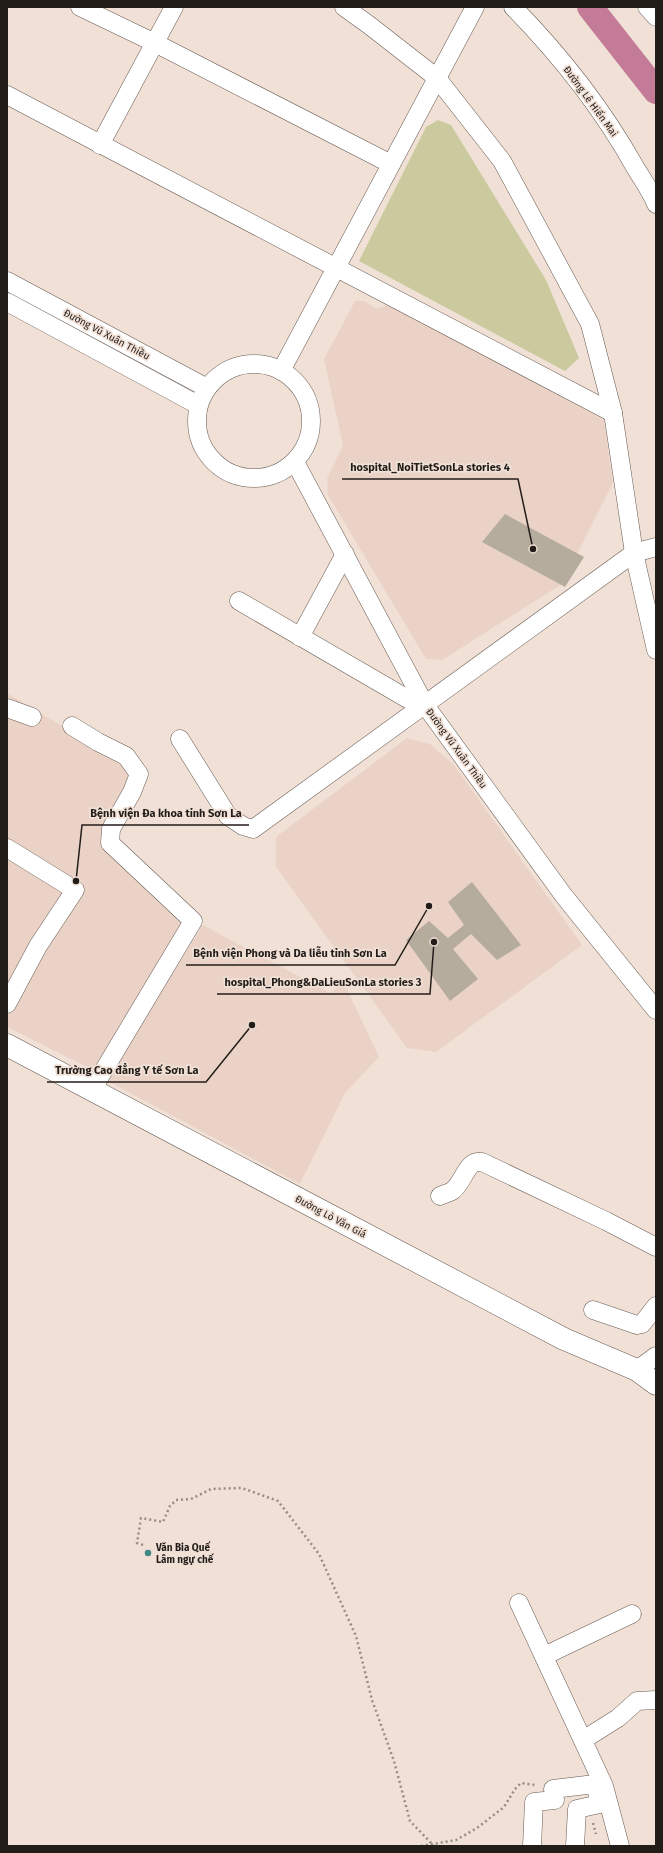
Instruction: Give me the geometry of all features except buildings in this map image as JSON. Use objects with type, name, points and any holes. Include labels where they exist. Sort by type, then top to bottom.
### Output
[{"type":"highway","name":"Đường Lò Văn Giá","points":[[7,1045],[564,1340],[636,1370],[656,1384]]},
{"type":"street","points":[[80,7],[155,43],[391,164]]},
{"type":"street","points":[[100,145],[174,7]]},
{"type":"street","points":[[344,7],[437,78],[502,161],[590,324],[614,413],[634,553],[656,650]]},
{"type":"street","points":[[281,371],[474,7]]},
{"type":"street","name":"Đường Lê Hiến Mai","points":[[513,7],[570,70],[596,105],[624,147],[656,204]]},
{"type":"street","points":[[647,7],[656,17]]},
{"type":"street","points":[[7,96],[614,413]]},
{"type":"street","name":"Đường Vũ Xuân Thiều","points":[[7,281],[207,388]]},
{"type":"street","name":"Đường Vũ Xuân Thiều","points":[[7,302],[198,405]]},
{"type":"street","points":[[256,363],[274,367],[291,376],[303,391],[310,408],[311,428],[306,446],[295,462],[279,472],[261,478],[242,478],[224,471],[210,459],[200,442],[196,424],[198,405],[207,388],[220,374],[237,366],[256,363]]},
{"type":"street","name":"Đường Vũ Xuân Thiều","points":[[295,462],[425,705],[564,896],[656,1010]]},
{"type":"street","points":[[180,739],[228,816],[243,826],[253,829],[634,553],[656,547]]},
{"type":"street","points":[[300,637],[345,554]]},
{"type":"street","points":[[239,601],[406,698],[425,705]]},
{"type":"street","points":[[7,708],[32,717]]},
{"type":"street","points":[[72,726],[98,742],[126,756],[140,774],[132,792],[111,829],[110,842],[193,921],[92,1090]]},
{"type":"street","points":[[7,848],[75,890],[38,946],[7,1004]]},
{"type":"street","points":[[440,1196],[452,1191],[458,1185],[472,1163],[477,1161],[482,1162],[656,1247]]},
{"type":"street","points":[[593,1310],[637,1325],[642,1324],[656,1306]]},
{"type":"street","points":[[636,1370],[656,1356]]},
{"type":"street","points":[[519,1603],[604,1786],[620,1846]]},
{"type":"street","points":[[544,1656],[632,1614]]},
{"type":"street","points":[[583,1740],[618,1718],[637,1701],[656,1700]]},
{"type":"street","points":[[532,1846],[534,1802],[555,1800],[553,1789],[595,1784],[600,1804],[577,1809],[575,1846]]},
{"type":"path","points":[[142,1545],[137,1543],[141,1518],[163,1522],[170,1506],[176,1500],[191,1499],[211,1489],[242,1488],[278,1501],[319,1554],[356,1636],[372,1700],[394,1761],[410,1821],[433,1845]]},
{"type":"path","points":[[421,1846],[456,1840],[477,1828],[504,1807],[521,1783],[545,1786],[549,1800]]},
{"type":"shaded area","points":[[355,301],[365,301],[376,309],[390,304],[604,420],[613,483],[562,584],[442,660],[426,659],[328,495],[327,479],[343,445],[324,359]]},
{"type":"shaded area","points":[[7,693],[120,761],[130,774],[127,791],[100,840],[188,922],[97,1072],[7,1027]]},
{"type":"shaded area","points":[[407,738],[430,744],[454,765],[582,945],[436,1052],[407,1048],[276,867],[276,837]]},
{"type":"shaded area","points":[[203,925],[330,993],[344,983],[379,1057],[345,1093],[300,1184],[106,1080]]},
{"type":"green space","points":[[438,120],[451,125],[546,280],[579,358],[565,371],[359,261],[426,127]]},
{"type":"waterway","points":[[590,7],[656,91]]},
{"type":"place","name":"hospital_NoiTietSonLa stories 4","points":[[533,549]]},
{"type":"place","name":"Bệnh viện Đa khoa tỉnh Sơn La","points":[[76,881]]},
{"type":"place","name":"Bệnh viện Phong và Da liễu tỉnh Sơn La","points":[[429,906]]},
{"type":"place","name":"hospital_Phong&DaLieuSonLa stories 3","points":[[434,942]]},
{"type":"place","name":"Trường Cao đẳng Y tế Sơn La","points":[[252,1025]]},
{"type":"place","name":"Văn Bia Quế Lâm ngự chế","points":[[148,1553]]}]
